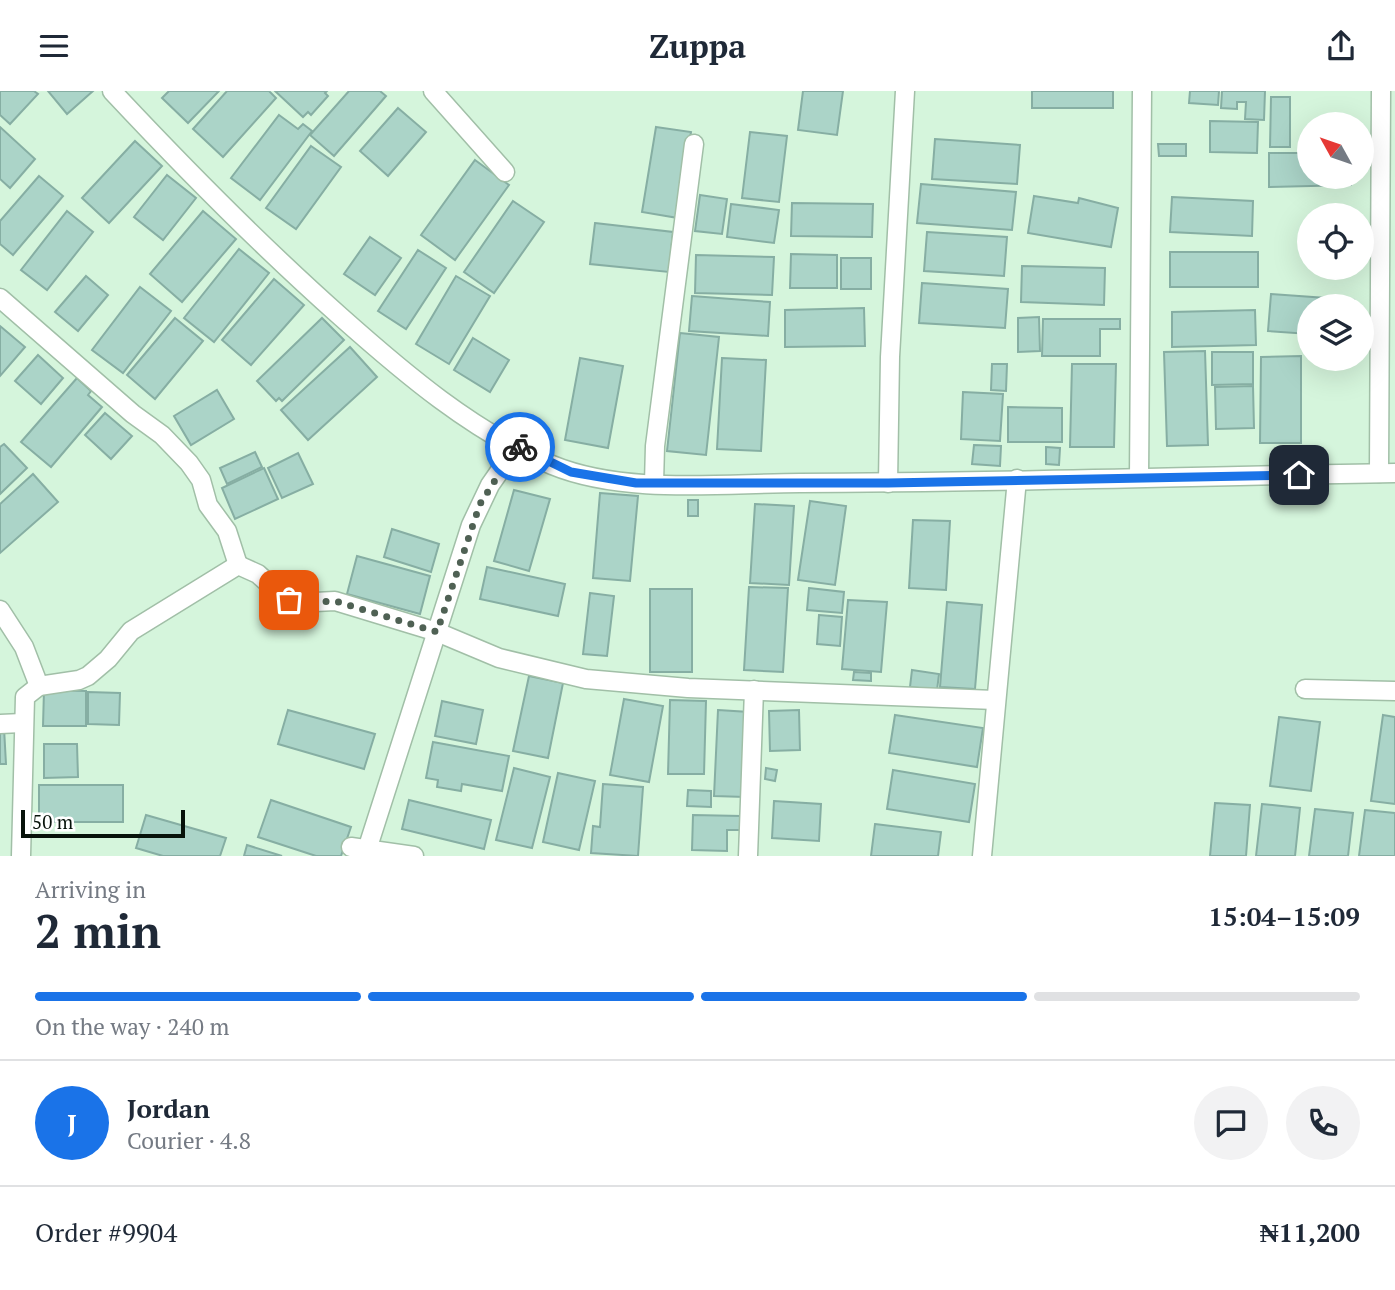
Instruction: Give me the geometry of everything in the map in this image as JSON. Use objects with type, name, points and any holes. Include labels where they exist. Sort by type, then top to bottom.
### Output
[{"type":"street","points":[[112,91],[246,229],[383,354],[443,401],[517,446],[571,472],[601,479],[654,483],[888,483],[1387,473],[1381,91]]},
{"type":"street","points":[[433,91],[505,172]]},
{"type":"street","points":[[888,483],[890,343],[905,91]]},
{"type":"street","points":[[1139,477],[1142,91]]},
{"type":"street","points":[[654,483],[655,446],[694,144]]},
{"type":"street","points":[[0,298],[133,414],[162,435],[201,480],[208,505],[226,531],[238,565],[258,574],[295,603],[335,601],[437,632],[499,658],[586,679],[754,690],[995,700]]},
{"type":"street","points":[[414,856],[361,851],[480,504],[517,446]]},
{"type":"street","points":[[982,856],[1017,479]]},
{"type":"street","points":[[21,856],[22,723],[25,697],[39,686],[88,675],[108,659],[131,631],[238,565]]},
{"type":"street","points":[[0,610],[24,647],[39,686]]},
{"type":"street","points":[[1305,689],[1395,691]]},
{"type":"street","points":[[748,856],[754,690]]},
{"type":"street","points":[[0,724],[22,723]]},
{"type":"building","points":[[0,91],[34,91],[38,94],[10,124],[0,115]]},
{"type":"building","points":[[48,91],[93,91],[67,114]]},
{"type":"building","points":[[169,91],[219,91],[188,123],[162,98]]},
{"type":"building","points":[[227,91],[269,91],[276,98],[223,157],[193,129]]},
{"type":"building","points":[[275,91],[327,91],[325,93],[328,96],[311,115],[308,112],[303,117]]},
{"type":"building","points":[[349,91],[380,91],[386,96],[334,156],[310,135]]},
{"type":"building","points":[[803,91],[843,91],[837,135],[798,130]]},
{"type":"building","points":[[1032,91],[1113,91],[1113,108],[1032,108]]},
{"type":"building","points":[[1190,91],[1219,91],[1218,105],[1189,103]]},
{"type":"building","points":[[1222,91],[1265,91],[1264,120],[1245,119],[1246,102],[1237,102],[1237,109],[1221,108]]},
{"type":"building","points":[[1271,97],[1290,97],[1290,147],[1270,147]]},
{"type":"building","points":[[398,108],[426,132],[388,176],[360,151]]},
{"type":"building","points":[[279,115],[298,129],[303,124],[312,131],[260,200],[231,178]]},
{"type":"building","points":[[1210,121],[1258,122],[1257,153],[1210,152]]},
{"type":"building","points":[[0,127],[35,159],[10,188],[0,179]]},
{"type":"building","points":[[656,127],[691,132],[678,218],[642,212]]},
{"type":"building","points":[[750,132],[787,136],[779,202],[742,198]]},
{"type":"building","points":[[935,139],[1020,145],[1017,184],[932,179]]},
{"type":"building","points":[[135,141],[162,166],[109,223],[82,198]]},
{"type":"building","points":[[1158,144],[1186,144],[1186,156],[1159,156]]},
{"type":"building","points":[[311,146],[341,167],[296,229],[266,208]]},
{"type":"building","points":[[1269,153],[1297,153],[1297,186],[1269,187]]},
{"type":"building","points":[[475,160],[509,185],[455,260],[421,235]]},
{"type":"building","points":[[167,175],[196,198],[163,240],[134,217]]},
{"type":"building","points":[[39,176],[63,196],[13,255],[0,244],[0,221]]},
{"type":"building","points":[[921,184],[1016,192],[1012,230],[917,223]]},
{"type":"building","points":[[700,195],[727,199],[722,234],[695,231]]},
{"type":"building","points":[[1034,196],[1078,203],[1079,198],[1118,208],[1111,247],[1028,233]]},
{"type":"building","points":[[1172,197],[1253,201],[1252,236],[1170,232]]},
{"type":"building","points":[[513,201],[544,222],[494,293],[464,272]]},
{"type":"building","points":[[792,203],[873,204],[872,237],[791,236]]},
{"type":"building","points":[[731,204],[779,210],[774,243],[727,237]]},
{"type":"building","points":[[67,211],[93,232],[47,290],[21,270]]},
{"type":"building","points":[[203,211],[236,239],[182,302],[150,274]]},
{"type":"building","points":[[595,223],[673,232],[669,272],[590,264]]},
{"type":"building","points":[[927,232],[1007,237],[1004,276],[924,271]]},
{"type":"building","points":[[370,237],[401,258],[375,295],[344,274]]},
{"type":"building","points":[[239,249],[269,273],[214,342],[184,318]]},
{"type":"building","points":[[418,250],[446,268],[406,329],[378,311]]},
{"type":"building","points":[[1170,252],[1258,252],[1258,287],[1170,287]]},
{"type":"building","points":[[791,254],[837,255],[837,288],[790,288]]},
{"type":"building","points":[[696,255],[774,257],[772,295],[695,293]]},
{"type":"building","points":[[841,258],[871,258],[871,289],[841,289]]},
{"type":"building","points":[[1022,266],[1105,268],[1104,305],[1021,302]]},
{"type":"building","points":[[86,276],[108,295],[78,331],[55,312]]},
{"type":"building","points":[[456,276],[490,296],[449,364],[416,344]]},
{"type":"building","points":[[274,279],[304,305],[251,365],[222,340]]},
{"type":"building","points":[[922,283],[1008,289],[1005,328],[919,323]]},
{"type":"building","points":[[140,287],[171,311],[123,373],[92,350]]},
{"type":"building","points":[[1271,294],[1297,296],[1297,333],[1268,331]]},
{"type":"building","points":[[692,296],[770,302],[768,336],[689,331]]},
{"type":"building","points":[[864,308],[865,346],[785,347],[785,310]]},
{"type":"building","points":[[1255,310],[1256,345],[1172,347],[1172,312]]},
{"type":"building","points":[[1039,317],[1040,351],[1018,352],[1018,318]]},
{"type":"building","points":[[175,318],[203,341],[155,399],[127,375]]},
{"type":"building","points":[[322,318],[344,340],[282,401],[279,398],[276,401],[257,381]]},
{"type":"building","points":[[1043,319],[1120,319],[1120,329],[1100,329],[1100,356],[1042,356]]},
{"type":"building","points":[[0,326],[25,347],[0,376]]},
{"type":"building","points":[[680,333],[719,337],[706,455],[667,451]]},
{"type":"building","points":[[473,338],[509,360],[490,392],[454,370]]},
{"type":"building","points":[[350,347],[377,377],[308,440],[281,410]]},
{"type":"building","points":[[1205,351],[1208,445],[1167,446],[1164,352]]},
{"type":"building","points":[[1212,352],[1253,352],[1253,384],[1212,385]]},
{"type":"building","points":[[38,355],[63,378],[41,404],[15,381]]},
{"type":"building","points":[[1297,356],[1297,371],[1301,371],[1301,443],[1260,443],[1261,357]]},
{"type":"building","points":[[580,358],[623,366],[608,448],[565,440]]},
{"type":"building","points":[[722,358],[766,360],[761,451],[717,449]]},
{"type":"building","points":[[992,364],[1007,364],[1006,391],[991,390]]},
{"type":"building","points":[[1072,364],[1116,364],[1114,447],[1070,447]]},
{"type":"building","points":[[77,378],[91,391],[88,395],[102,407],[51,467],[21,442]]},
{"type":"building","points":[[1253,386],[1254,428],[1216,429],[1215,387]]},
{"type":"building","points":[[217,390],[234,419],[191,445],[174,416]]},
{"type":"building","points":[[963,392],[1003,394],[1000,441],[961,439]]},
{"type":"building","points":[[1008,407],[1062,408],[1062,442],[1008,442]]},
{"type":"building","points":[[105,413],[132,436],[111,459],[85,435]]},
{"type":"building","points":[[4,444],[27,468],[0,494],[0,447]]},
{"type":"building","points":[[974,445],[1001,446],[1000,466],[972,464]]},
{"type":"building","points":[[1046,447],[1060,448],[1059,465],[1046,464]]},
{"type":"building","points":[[255,452],[262,467],[227,484],[220,468]]},
{"type":"building","points":[[298,453],[313,484],[282,498],[268,468]]},
{"type":"building","points":[[264,468],[278,499],[235,519],[222,488]]},
{"type":"building","points":[[33,474],[58,502],[0,553],[0,504]]},
{"type":"building","points":[[514,490],[550,499],[529,571],[494,561]]},
{"type":"building","points":[[600,493],[638,496],[630,581],[593,578]]},
{"type":"building","points":[[688,500],[698,500],[698,516],[688,516]]},
{"type":"building","points":[[810,501],[846,506],[835,585],[798,580]]},
{"type":"building","points":[[755,504],[794,506],[789,585],[750,583]]},
{"type":"building","points":[[913,520],[950,521],[946,590],[909,588]]},
{"type":"building","points":[[392,529],[439,544],[431,572],[384,557]]},
{"type":"building","points":[[357,556],[430,576],[420,614],[347,594]]},
{"type":"building","points":[[487,567],[565,584],[558,616],[480,599]]},
{"type":"building","points":[[749,587],[788,588],[783,672],[744,670]]},
{"type":"building","points":[[809,588],[844,592],[842,613],[807,610]]},
{"type":"building","points":[[650,589],[692,589],[692,672],[650,672]]},
{"type":"building","points":[[590,593],[614,596],[607,656],[583,654]]},
{"type":"building","points":[[848,600],[887,602],[881,672],[842,669]]},
{"type":"building","points":[[947,602],[982,605],[975,689],[940,687]]},
{"type":"building","points":[[819,615],[842,617],[840,646],[817,644]]},
{"type":"building","points":[[912,670],[939,674],[937,690],[910,687]]},
{"type":"building","points":[[854,672],[871,673],[871,681],[853,680]]},
{"type":"building","points":[[529,676],[563,683],[548,758],[513,751]]},
{"type":"building","points":[[44,690],[86,691],[86,726],[43,726]]},
{"type":"building","points":[[88,692],[120,693],[119,725],[88,724]]},
{"type":"building","points":[[624,699],[663,706],[649,782],[610,775]]},
{"type":"building","points":[[670,700],[706,701],[704,774],[668,774]]},
{"type":"building","points":[[442,701],[483,710],[476,744],[435,736]]},
{"type":"building","points":[[288,710],[375,734],[364,769],[278,744]]},
{"type":"building","points":[[718,710],[749,712],[745,797],[714,796]]},
{"type":"building","points":[[799,710],[800,750],[770,751],[769,711]]},
{"type":"building","points":[[895,715],[983,728],[977,767],[889,753]]},
{"type":"building","points":[[1383,715],[1395,717],[1395,804],[1371,801]]},
{"type":"building","points":[[1279,717],[1320,722],[1311,791],[1270,786]]},
{"type":"building","points":[[0,728],[4,728],[6,764],[0,764]]},
{"type":"building","points":[[433,742],[509,756],[502,791],[462,784],[461,791],[437,787],[438,780],[426,778]]},
{"type":"building","points":[[44,744],[77,744],[78,777],[44,778]]},
{"type":"building","points":[[514,768],[550,777],[532,848],[496,840]]},
{"type":"building","points":[[766,768],[777,770],[775,781],[765,779]]},
{"type":"building","points":[[893,770],[975,784],[969,822],[887,809]]},
{"type":"building","points":[[558,773],[595,781],[579,850],[543,842]]},
{"type":"building","points":[[603,784],[643,787],[638,856],[591,853],[593,826],[600,827]]},
{"type":"building","points":[[39,785],[123,785],[123,822],[39,822]]},
{"type":"building","points":[[688,790],[711,791],[711,807],[687,806]]},
{"type":"building","points":[[271,800],[351,827],[341,856],[316,856],[258,837]]},
{"type":"building","points":[[409,800],[491,820],[484,849],[402,829]]},
{"type":"building","points":[[774,801],[821,804],[819,841],[772,838]]},
{"type":"building","points":[[1215,803],[1250,805],[1246,856],[1210,856]]},
{"type":"building","points":[[1262,804],[1300,808],[1295,856],[1256,856]]},
{"type":"building","points":[[1315,809],[1353,813],[1348,856],[1309,856]]},
{"type":"building","points":[[1365,810],[1395,813],[1395,856],[1359,856]]},
{"type":"building","points":[[146,815],[226,838],[220,856],[163,856],[136,848]]},
{"type":"building","points":[[693,815],[741,816],[741,830],[727,830],[727,851],[692,850]]},
{"type":"building","points":[[875,824],[941,832],[938,856],[871,856]]},
{"type":"building","points":[[247,845],[282,856],[244,856]]},
{"type":"way so far","points":[[289,600],[295,603],[335,601],[437,632],[480,504],[517,446],[520,447]]},
{"type":"route","points":[[520,447],[571,472],[636,483],[888,483],[1299,475]]}]
